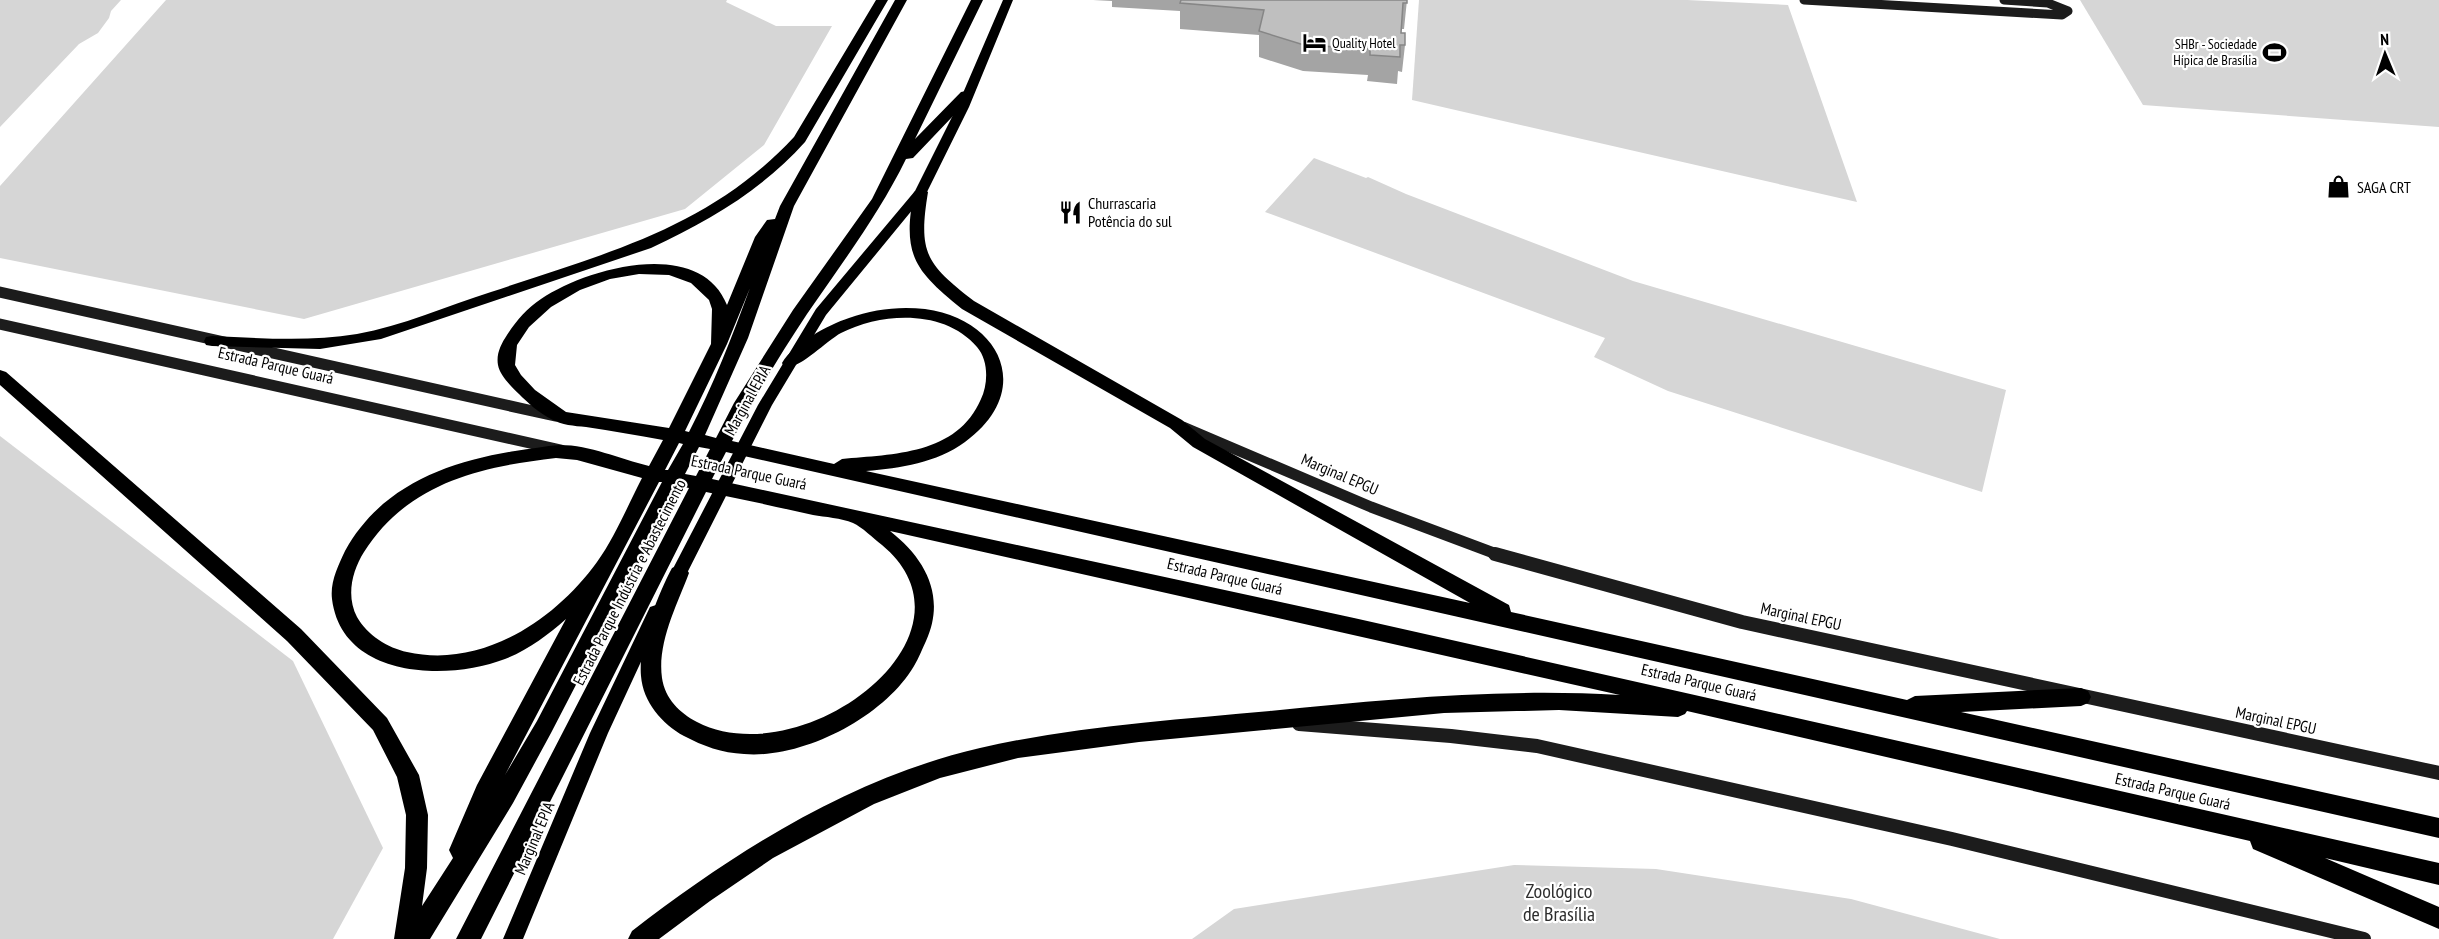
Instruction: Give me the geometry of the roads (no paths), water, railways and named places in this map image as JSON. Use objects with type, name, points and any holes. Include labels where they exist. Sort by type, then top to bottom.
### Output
[{"type":"highway","points":[[212,341],[320,344],[381,334],[646,245],[681,229],[760,180],[786,156],[800,139],[882,0]]},
{"type":"highway","name":"Estrada Parque Indústria e Abastecimento","points":[[417,939],[436,904],[505,796],[544,727],[711,406],[740,338],[787,206],[901,0]]},
{"type":"highway","name":"Estrada Parque Indústria e Abastecimento","points":[[468,939],[740,407],[799,314],[861,227],[895,170],[977,0]]},
{"type":"highway","points":[[895,170],[966,95]]},
{"type":"highway","points":[[921,192],[914,233],[921,261],[943,286],[968,305],[1176,424],[1199,443],[1516,620]]},
{"type":"highway","points":[[436,904],[485,792],[608,562],[719,344],[763,237],[773,220],[787,206]]},
{"type":"highway","points":[[559,416],[512,376],[506,366],[507,353],[512,338],[530,315],[539,306],[569,288],[607,274],[639,269],[671,271],[686,275],[708,288],[720,306],[719,344]]},
{"type":"highway","points":[[792,359],[799,314]]},
{"type":"highway","points":[[792,359],[822,336],[844,325],[876,316],[919,314],[946,320],[974,334],[988,350],[994,365],[995,375],[989,406],[956,440],[918,457],[822,467]]},
{"type":"highway","points":[[0,376],[294,635],[380,724],[408,775],[417,814],[418,844],[406,939]]},
{"type":"highway","name":"Estrada Parque Guará","points":[[559,416],[765,454],[2439,828]]},
{"type":"highway","points":[[566,452],[487,461],[455,470],[406,495],[375,520],[350,559],[344,579],[342,599],[347,619],[363,639],[381,653],[406,661],[437,664],[461,663],[490,657],[537,633],[560,615],[608,562]]},
{"type":"highway","name":"Estrada Parque Guará","points":[[566,452],[641,471],[855,516],[1735,711],[2439,874]]},
{"type":"highway","points":[[680,573],[653,648],[651,670],[654,690],[668,714],[692,732],[718,742],[744,746],[773,744],[801,737],[837,722],[861,708],[885,688],[910,658],[924,620],[925,598],[920,579],[910,562],[902,550],[855,516]]},
{"type":"highway","points":[[1894,706],[2081,697]]},
{"type":"highway","points":[[640,939],[696,894],[783,838],[846,805],[904,781],[970,760],[1038,746],[1142,732],[1440,704],[1521,701],[1592,702],[1735,711]]},
{"type":"highway","points":[[2221,824],[2439,918]]},
{"type":"main road","name":"Marginal EPIA","points":[[513,939],[633,657],[680,573],[765,405],[821,312],[921,192],[963,107],[966,95],[1008,0]]},
{"type":"street","points":[[1804,0],[2062,15],[2068,11],[2065,7],[2054,3],[2004,0]]},
{"type":"street","name":"Estrada Parque Guará","points":[[0,291],[212,341],[559,416]]},
{"type":"street","name":"Estrada Parque Guará","points":[[0,324],[566,452]]},
{"type":"street","name":"Marginal EPGU","points":[[1176,424],[1371,507],[1499,555],[1742,622],[2439,773]]},
{"type":"street","points":[[1256,721],[1452,736],[1537,746],[1941,837],[2364,939]]},
{"type":"place","name":"Quality Hotel","points":[[1314,43]]},
{"type":"place","name":"SHBr - Sociedade Hípica de Brasília","points":[[2275,52]]},
{"type":"place","name":"SAGA CRT","points":[[2339,187]]},
{"type":"place","name":"Churrascaria Potência do sul","points":[[1070,212]]},
{"type":"park label","name":"Zoológico de Brasília","points":[[1559,902]]}]
